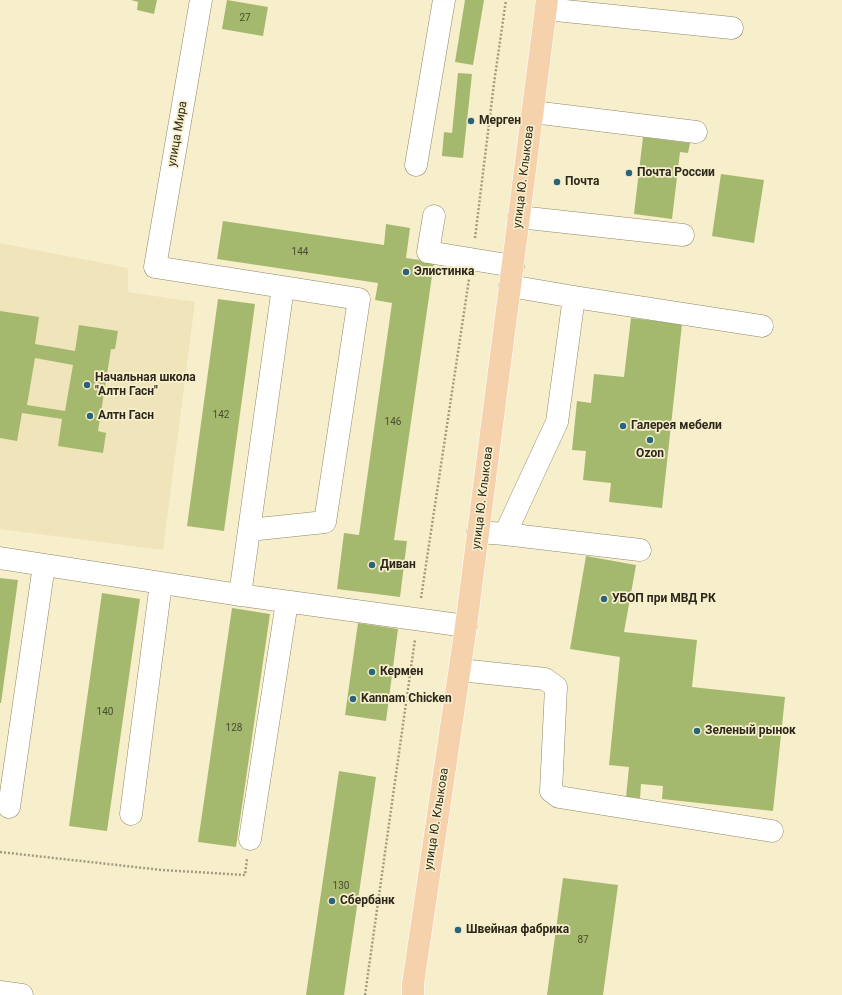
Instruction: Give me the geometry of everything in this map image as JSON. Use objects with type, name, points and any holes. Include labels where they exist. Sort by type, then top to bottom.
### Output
[{"type":"main road","name":"улица Ю. Клыкова","points":[[411,991],[460,670],[547,4]]},
{"type":"street","name":"улица Мира","points":[[201,0],[155,267],[283,287]]},
{"type":"street","points":[[416,165],[444,0]]},
{"type":"street","points":[[547,4],[732,28]]},
{"type":"street","points":[[533,112],[696,132]]},
{"type":"street","points":[[434,216],[428,252],[472,259],[511,276],[574,297],[762,326]]},
{"type":"street","points":[[519,217],[683,235]]},
{"type":"street","points":[[240,595],[249,530],[283,287],[359,298],[325,522],[249,530]]},
{"type":"street","points":[[505,534],[557,422],[574,297]]},
{"type":"street","points":[[478,532],[640,550]]},
{"type":"street","points":[[0,558],[287,602],[466,626]]},
{"type":"street","points":[[9,807],[44,565]]},
{"type":"street","points":[[131,814],[161,583]]},
{"type":"street","points":[[250,838],[287,602]]},
{"type":"street","points":[[460,670],[545,679],[556,687],[552,791],[559,797],[772,832]]},
{"type":"street","points":[[0,992],[22,995]]},
{"type":"path","points":[[365,995],[417,619],[472,259],[506,0]]},
{"type":"path","points":[[0,852],[162,870],[245,875],[250,838]]},
{"type":"shaded area","name":"Алтн Гасн","points":[[0,243],[128,268],[128,292],[195,302],[163,550],[0,529]]},
{"type":"building","points":[[131,0],[157,0],[154,14],[137,10],[138,2]]},
{"type":"building","points":[[227,0],[268,7],[263,36],[222,29]]},
{"type":"building","points":[[465,0],[484,0],[473,65],[455,62]]},
{"type":"building","points":[[458,73],[472,74],[463,158],[442,156],[444,132],[452,133]]},
{"type":"building","points":[[643,137],[690,143],[688,153],[680,152],[672,219],[634,214]]},
{"type":"building","points":[[721,174],[764,180],[754,243],[712,236]]},
{"type":"building","points":[[223,221],[384,245],[386,224],[410,228],[406,258],[434,262],[394,540],[407,541],[400,597],[337,589],[344,533],[359,535],[392,303],[375,300],[378,283],[217,259]]},
{"type":"building","points":[[218,299],[255,304],[224,531],[187,526]]},
{"type":"building","name":"Начальная школа \"Алтн Гасн\"","points":[[0,311],[39,317],[35,344],[75,351],[79,325],[118,331],[115,349],[111,349],[98,431],[106,433],[103,453],[58,446],[62,419],[22,413],[17,441],[0,438]],"holes":[[[35,358],[73,365],[65,411],[27,405]]]},
{"type":"building","name":"Галерея мебели","points":[[631,318],[682,324],[662,508],[609,502],[611,483],[583,480],[586,451],[572,450],[577,401],[591,403],[594,374],[624,377]]},
{"type":"building","name":"Зеленый рынок","points":[[586,556],[636,565],[624,632],[697,640],[692,687],[785,697],[773,811],[662,799],[663,786],[641,784],[640,798],[626,797],[629,767],[609,765],[620,657],[570,649]]},
{"type":"building","points":[[0,578],[18,580],[1,703],[0,703]]},
{"type":"building","points":[[102,593],[140,599],[107,831],[69,826]]},
{"type":"building","points":[[232,608],[270,614],[236,847],[198,842]]},
{"type":"building","name":"Кермен","points":[[358,623],[398,629],[386,721],[345,715]]},
{"type":"building","points":[[339,771],[376,777],[344,995],[306,995]]},
{"type":"building","points":[[563,878],[618,885],[603,995],[547,995]]},
{"type":"place","name":"Мерген","points":[[471,121]]},
{"type":"place","name":"Почта России","points":[[629,173]]},
{"type":"place","name":"Почта","points":[[557,182]]},
{"type":"place","name":"Элистинка","points":[[406,272]]},
{"type":"place","name":"Начальная школа \"Алтн Гасн\"","points":[[87,385]]},
{"type":"place","name":"Алтн Гасн","points":[[90,416]]},
{"type":"place","name":"Галерея мебели","points":[[623,426]]},
{"type":"place","name":"Ozon","points":[[650,440]]},
{"type":"place","name":"Диван","points":[[372,565]]},
{"type":"place","name":"УБОП при МВД РК","points":[[604,599]]},
{"type":"place","name":"Кермен","points":[[372,672]]},
{"type":"place","name":"Kannam Chicken","points":[[353,699]]},
{"type":"place","name":"Зеленый рынок","points":[[697,731]]},
{"type":"place","name":"Сбербанк","points":[[332,901]]},
{"type":"place","name":"Швейная фабрика","points":[[458,930]]}]
